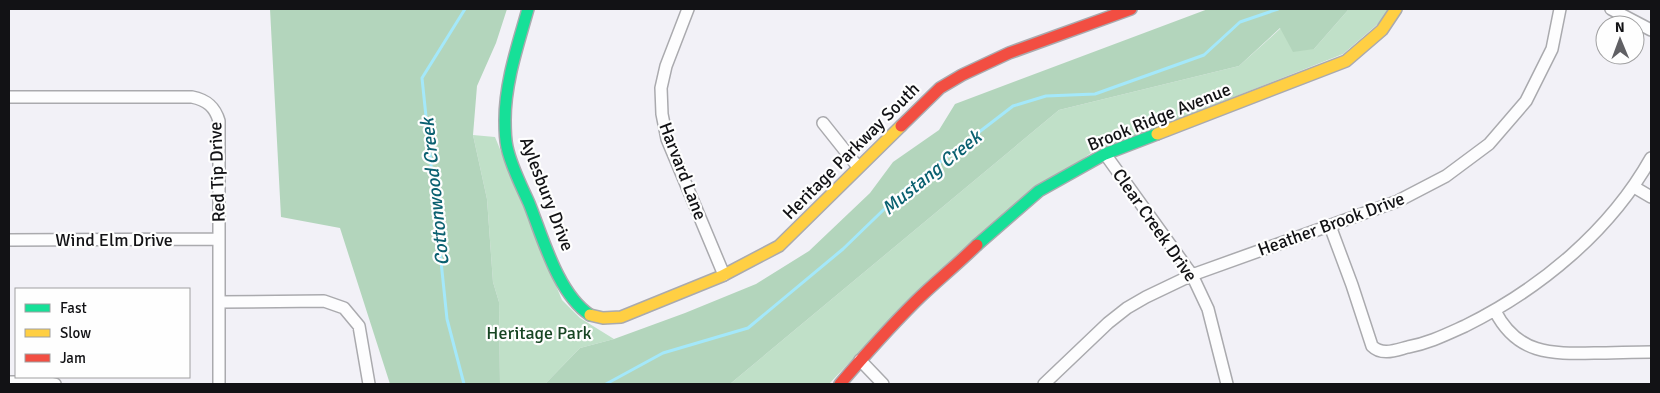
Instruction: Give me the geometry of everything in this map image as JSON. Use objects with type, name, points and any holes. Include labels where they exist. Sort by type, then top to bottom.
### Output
[{"type":"street","name":"Aylesbury Drive","points":[[528,9],[506,89],[504,122],[508,147],[516,172],[562,280],[586,313],[598,318]]},
{"type":"street","name":"Harvard Lane","points":[[688,9],[666,66],[661,88],[662,114],[667,139],[724,275]]},
{"type":"street","name":"Heritage Parkway South","points":[[598,318],[610,320],[621,317],[758,260],[779,246],[940,88],[960,75],[1021,48],[1131,9]]},
{"type":"street","name":"Brook Ridge Avenue","points":[[840,384],[916,301],[953,269],[987,235],[1039,191],[1105,154],[1276,90],[1346,61],[1382,30],[1396,9]]},
{"type":"street","name":"Heather Brook Drive","points":[[1044,384],[1089,340],[1127,308],[1192,275],[1398,201],[1446,176],[1490,144],[1526,101],[1552,50],[1560,9]]},
{"type":"street","points":[[1611,9],[1651,30]]},
{"type":"street","name":"Red Tip Drive","points":[[9,97],[192,97],[207,102],[213,107],[219,122],[220,384]]},
{"type":"street","points":[[823,123],[858,167]]},
{"type":"street","name":"Clear Creek Drive","points":[[1105,154],[1192,275],[1208,310],[1227,384]]},
{"type":"street","points":[[1330,226],[1352,284],[1372,346],[1386,352],[1428,343],[1495,311],[1558,266],[1595,232],[1634,187],[1651,158]]},
{"type":"street","points":[[1634,187],[1651,197]]},
{"type":"street","name":"Wind Elm Drive","points":[[9,240],[219,239]]},
{"type":"street","points":[[219,302],[324,301],[344,308],[359,326],[369,384]]},
{"type":"street","points":[[1495,311],[1508,332],[1534,348],[1570,354],[1651,352]]},
{"type":"street","points":[[860,360],[883,384]]},
{"type":"street","points":[[9,382],[46,382],[55,384]]},
{"type":"green space","points":[[270,9],[507,9],[496,43],[477,86],[473,135],[487,199],[493,282],[499,302],[500,384],[390,384],[340,228],[281,217]]},
{"type":"green space","points":[[1208,9],[1349,9],[1314,49],[1293,52],[1280,28],[1239,66],[1059,110],[730,384],[545,384],[580,348],[614,339],[756,284],[809,251],[870,193],[893,162],[939,130],[955,104]]},
{"type":"green space","points":[[1349,9],[1389,9],[1379,23],[1343,54],[1091,153],[984,230],[885,325],[829,384],[730,384],[1059,110],[1239,66],[1281,28],[1314,49]]},
{"type":"green space","name":"Heritage Park","points":[[473,135],[495,137],[562,300],[580,318],[614,339],[580,348],[545,384],[500,384],[499,302],[493,282],[487,199]]},
{"type":"waterway","name":"Cottonwood Creek","points":[[464,384],[447,319],[422,78],[465,9]]},
{"type":"waterway","name":"Mustang Creek","points":[[606,384],[663,353],[748,328],[843,249],[905,189],[1013,106],[1046,96],[1095,94],[1204,55],[1240,22],[1278,9]]},
{"type":"traffic: fast","points":[[528,9],[507,92],[505,120],[507,147],[560,280],[579,306],[590,315]]},
{"type":"traffic: fast","points":[[977,245],[1039,191],[1105,154],[1157,134]]},
{"type":"traffic: slow","points":[[1157,134],[1346,61],[1382,30],[1396,9]]},
{"type":"traffic: slow","points":[[590,315],[603,318],[621,317],[722,276],[779,246],[901,126]]},
{"type":"traffic: jam","points":[[901,126],[940,88],[962,75],[1009,53],[1131,9]]},
{"type":"traffic: jam","points":[[840,384],[905,312],[977,245]]}]
